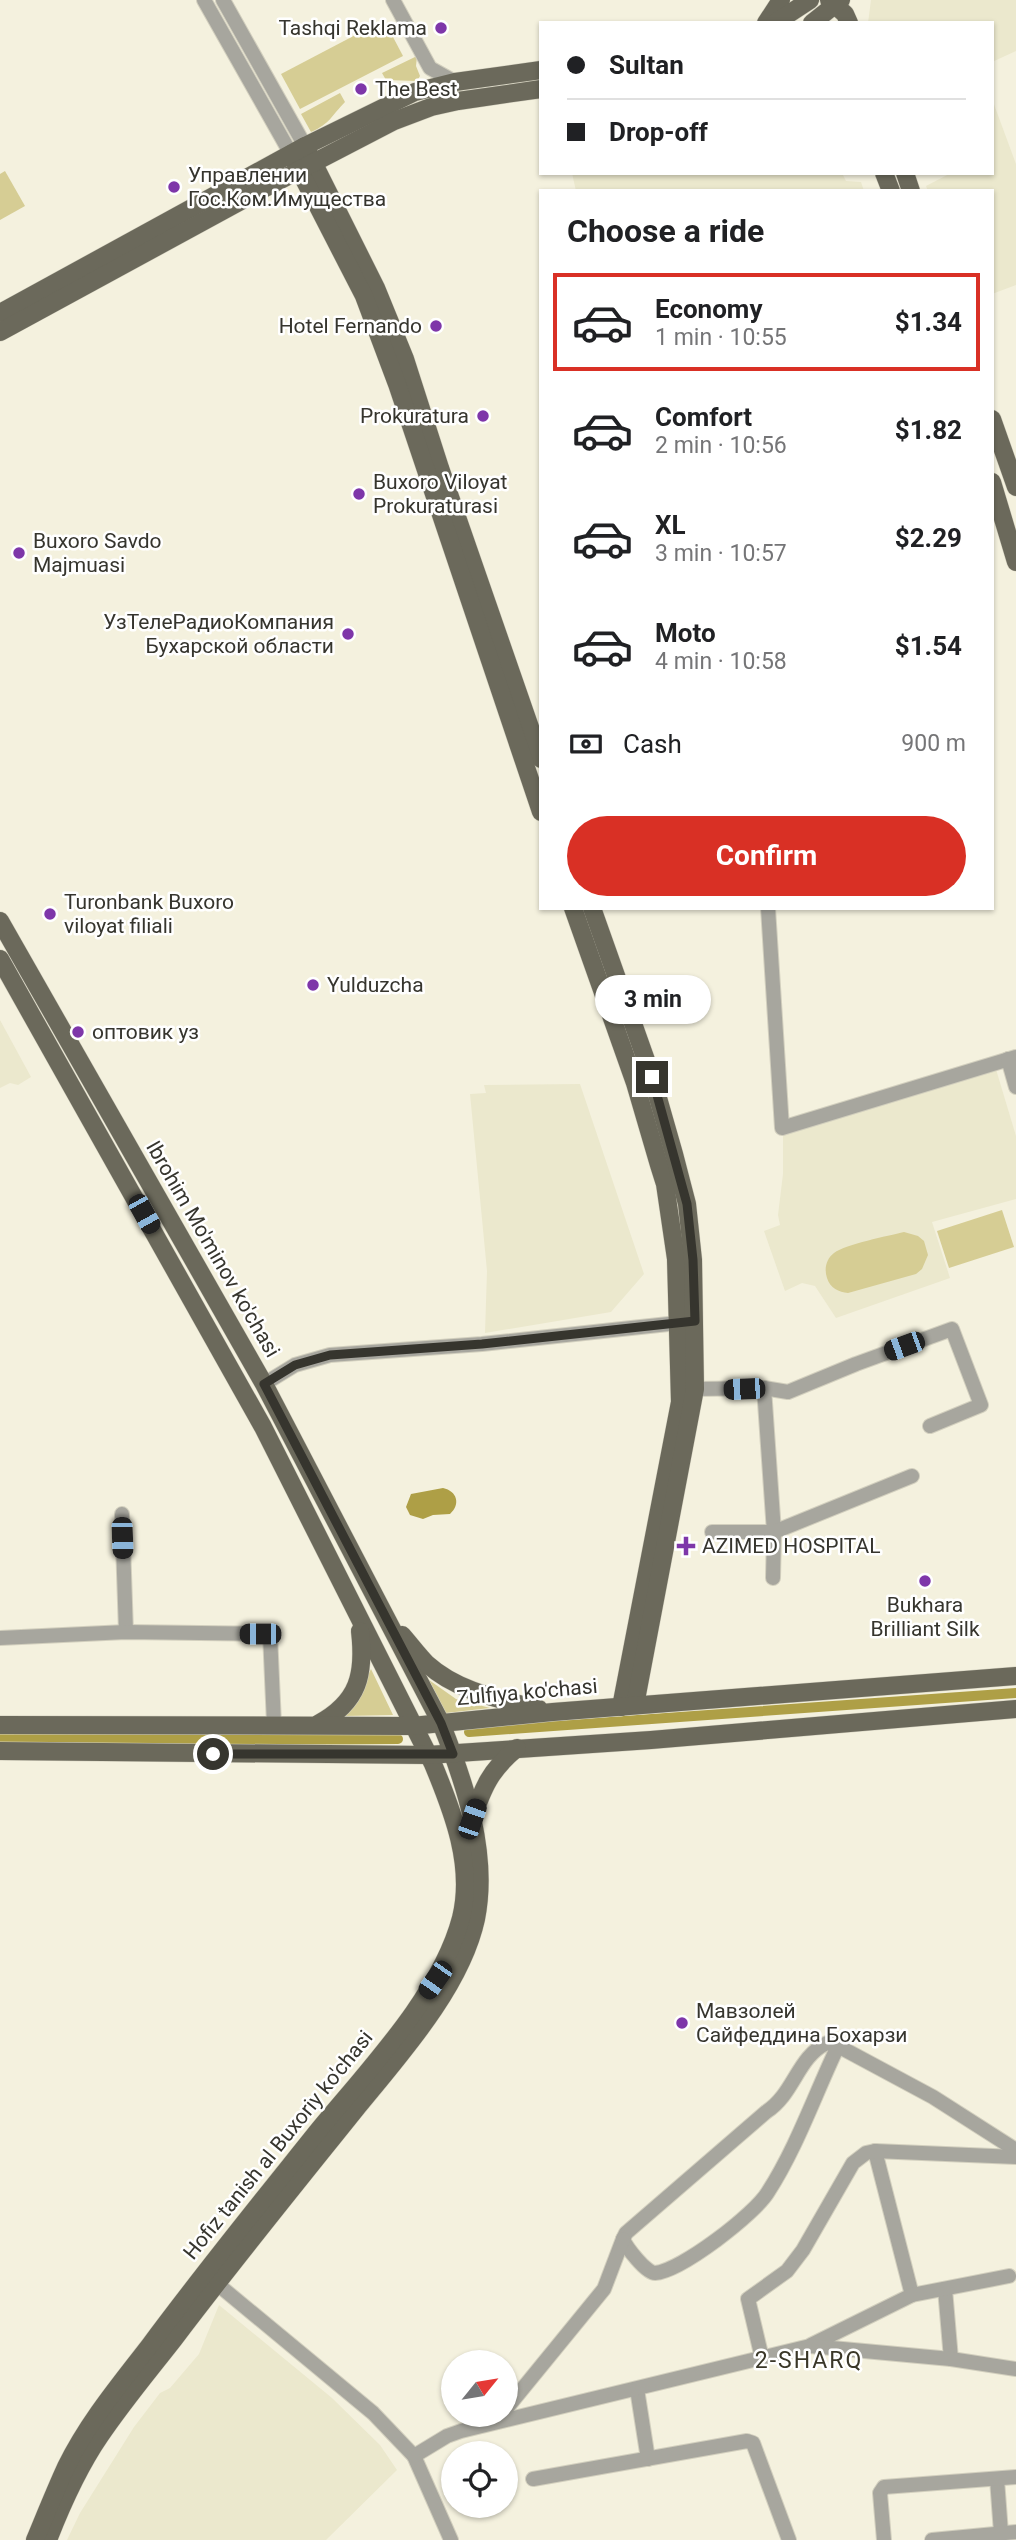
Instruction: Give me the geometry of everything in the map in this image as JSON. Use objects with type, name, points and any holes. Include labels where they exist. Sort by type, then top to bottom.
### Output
[{"type":"main road","points":[[767,21],[781,0]]},
{"type":"main road","points":[[778,21],[810,0]]},
{"type":"main road","points":[[815,21],[834,7],[845,14],[848,21]]},
{"type":"main road","points":[[0,313],[298,150],[415,92],[455,82],[539,71]]},
{"type":"main road","points":[[0,332],[394,121],[431,107],[458,101],[539,89]]},
{"type":"main road","points":[[298,150],[364,296],[482,613],[539,754]]},
{"type":"main road","points":[[994,425],[1016,487]]},
{"type":"main road","points":[[994,489],[1016,562]]},
{"type":"main road","points":[[482,613],[539,805]]},
{"type":"main road","points":[[574,910],[635,1083],[665,1184],[686,1322]]},
{"type":"main road","points":[[593,910],[652,1077],[683,1187],[691,1231],[686,1322],[689,1397],[628,1706]]},
{"type":"main road","name":"Ibrohim Mo'minov ko'chasi","points":[[0,921],[264,1384],[441,1723],[453,1754]]},
{"type":"main road","name":"Ibrohim Mo'minov ko'chasi","points":[[0,959],[263,1427],[428,1755]]},
{"type":"main road","points":[[263,1427],[281,1418]]},
{"type":"main road","points":[[382,1612],[428,1664],[457,1684],[486,1696],[553,1712]]},
{"type":"main road","points":[[316,1725],[334,1716],[360,1682],[363,1655],[358,1617]]},
{"type":"main road","name":"Zulfiya ko'chasi","points":[[0,1725],[412,1726],[553,1712],[1016,1676]]},
{"type":"main road","points":[[0,1751],[453,1754],[1016,1709]]},
{"type":"main road","points":[[472,1819],[494,1769],[517,1748]]},
{"type":"main road","name":"Hofiz tanish al Buxoriy ko'chasi","points":[[35,2540],[67,2466],[97,2414],[408,2044],[456,1974],[476,1920],[480,1889],[472,1819],[453,1754]]},
{"type":"main road","name":"Hofiz tanish al Buxoriy ko'chasi","points":[[48,2540],[77,2474],[99,2437],[210,2278],[396,2034],[435,1980],[448,1955],[463,1906],[464,1870],[453,1812],[428,1755]]},
{"type":"street","points":[[204,0],[298,150]]},
{"type":"street","points":[[223,0],[298,150]]},
{"type":"street","points":[[393,0],[430,68],[455,82]]},
{"type":"street","points":[[768,910],[782,1128],[1012,1058],[1016,1087]]},
{"type":"street","points":[[264,1384],[295,1365],[330,1355],[482,1344],[686,1322]]},
{"type":"street","points":[[689,1397],[764,1388],[788,1392],[952,1329],[981,1405],[930,1426]]},
{"type":"street","points":[[764,1388],[774,1532],[773,1578]]},
{"type":"street","points":[[712,1532],[774,1532],[912,1476]]},
{"type":"street","points":[[121,1514],[126,1632]]},
{"type":"street","points":[[0,1638],[126,1632],[270,1634],[274,1724]]},
{"type":"street","points":[[518,2394],[604,2289],[623,2238],[782,2100],[811,2053],[827,2043],[838,2046],[933,2097],[1016,2150]]},
{"type":"street","points":[[623,2238],[625,2245],[648,2270],[656,2273],[698,2254],[733,2226],[766,2196],[787,2159],[838,2046]]},
{"type":"street","points":[[762,2358],[748,2299],[787,2271],[803,2250],[853,2163],[866,2153],[875,2151],[1016,2157]]},
{"type":"street","points":[[875,2151],[912,2295]]},
{"type":"street","points":[[518,2415],[637,2389],[810,2346],[912,2295],[1009,2276]]},
{"type":"street","points":[[210,2278],[373,2413],[414,2456],[451,2540]]},
{"type":"street","points":[[946,2289],[951,2359]]},
{"type":"street","points":[[810,2346],[951,2359],[1016,2369]]},
{"type":"street","points":[[637,2389],[648,2459]]},
{"type":"street","points":[[414,2456],[447,2436],[474,2427]]},
{"type":"street","points":[[533,2479],[753,2442],[789,2540]]},
{"type":"street","points":[[884,2540],[880,2493],[884,2487],[1016,2477]]},
{"type":"street","points":[[932,2540],[1009,2533],[997,2479]]},
{"type":"shaded area","points":[[871,0],[1016,0],[1016,51],[994,61],[994,21],[868,21]]},
{"type":"shaded area","points":[[384,20],[403,56],[300,109],[281,74]]},
{"type":"shaded area","points":[[417,56],[416,66],[420,76],[417,81],[386,80],[382,73]]},
{"type":"shaded area","points":[[340,93],[345,102],[327,122],[311,132],[301,114]]},
{"type":"shaded area","points":[[994,104],[1016,164],[1016,285],[994,293],[994,189],[927,189],[926,186],[947,175],[994,175]]},
{"type":"shaded area","points":[[5,171],[25,206],[0,220],[0,174]]},
{"type":"shaded area","points":[[572,175],[843,175],[846,181],[861,182],[863,189],[576,189]]},
{"type":"shaded area","points":[[0,1020],[31,1077],[18,1085],[10,1083],[0,1088]]},
{"type":"shaded area","points":[[995,1066],[1016,1136],[1016,1199],[932,1222],[950,1278],[836,1318],[815,1286],[802,1283],[785,1291],[764,1231],[780,1225],[778,1215],[783,1174],[783,1134]]},
{"type":"shaded area","points":[[580,1084],[644,1274],[611,1312],[485,1333],[487,1271],[470,1094],[486,1093],[484,1085]]},
{"type":"shaded area","points":[[1002,1210],[1014,1247],[949,1268],[937,1231]]},
{"type":"shaded area","points":[[904,1232],[924,1241],[928,1255],[922,1269],[916,1274],[848,1293],[830,1284],[826,1268],[827,1261],[834,1253],[857,1243]]},
{"type":"shaded area","points":[[443,1488],[452,1492],[456,1498],[456,1506],[450,1514],[433,1515],[423,1519],[410,1515],[406,1507],[411,1494]]},
{"type":"shaded area","points":[[371,1669],[393,1715],[343,1716],[360,1691]]},
{"type":"shaded area","points":[[429,1680],[456,1699],[490,1708],[446,1713]]},
{"type":"shaded area","points":[[219,2305],[332,2398],[380,2445],[397,2470],[326,2540],[67,2540],[80,2513],[134,2427],[160,2393],[170,2388],[199,2354]]},
{"type":"waterway","points":[[469,1732],[1016,1693]]},
{"type":"waterway","points":[[0,1737],[398,1739]]},
{"type":"place","name":"Tashqi Reklama","points":[[441,28]]},
{"type":"place","name":"The Best","points":[[361,89]]},
{"type":"place","name":"Управлении Гос.Ком.Имущества","points":[[174,187]]},
{"type":"place","name":"Hotel Fernando","points":[[436,326]]},
{"type":"place","name":"Prokuratura","points":[[483,416]]},
{"type":"place","name":"Buxoro Viloyat Prokuraturasi","points":[[359,494]]},
{"type":"place","name":"Buxoro Savdo Majmuasi","points":[[19,553]]},
{"type":"place","name":"УзТелеРадиоКомпания Бухарской области","points":[[348,634]]},
{"type":"place","name":"Turonbank Buxoro viloyat filiali","points":[[50,914]]},
{"type":"place","name":"Yulduzcha","points":[[313,985]]},
{"type":"place","name":"оптовик уз","points":[[78,1032]]},
{"type":"place","name":"AZIMED HOSPITAL","points":[[686,1546]]},
{"type":"place","name":"Bukhara Brilliant Silk","points":[[925,1581]]},
{"type":"place","name":"Мавзолей Сайфеддина Бохарзи","points":[[682,2023]]},
{"type":"district","name":"2-SHARQ","points":[[809,2360]]},
{"type":"route","points":[[213,1754],[453,1754],[441,1723],[264,1384],[295,1365],[330,1355],[482,1344],[695,1321],[693,1260],[687,1204],[652,1077]]}]
